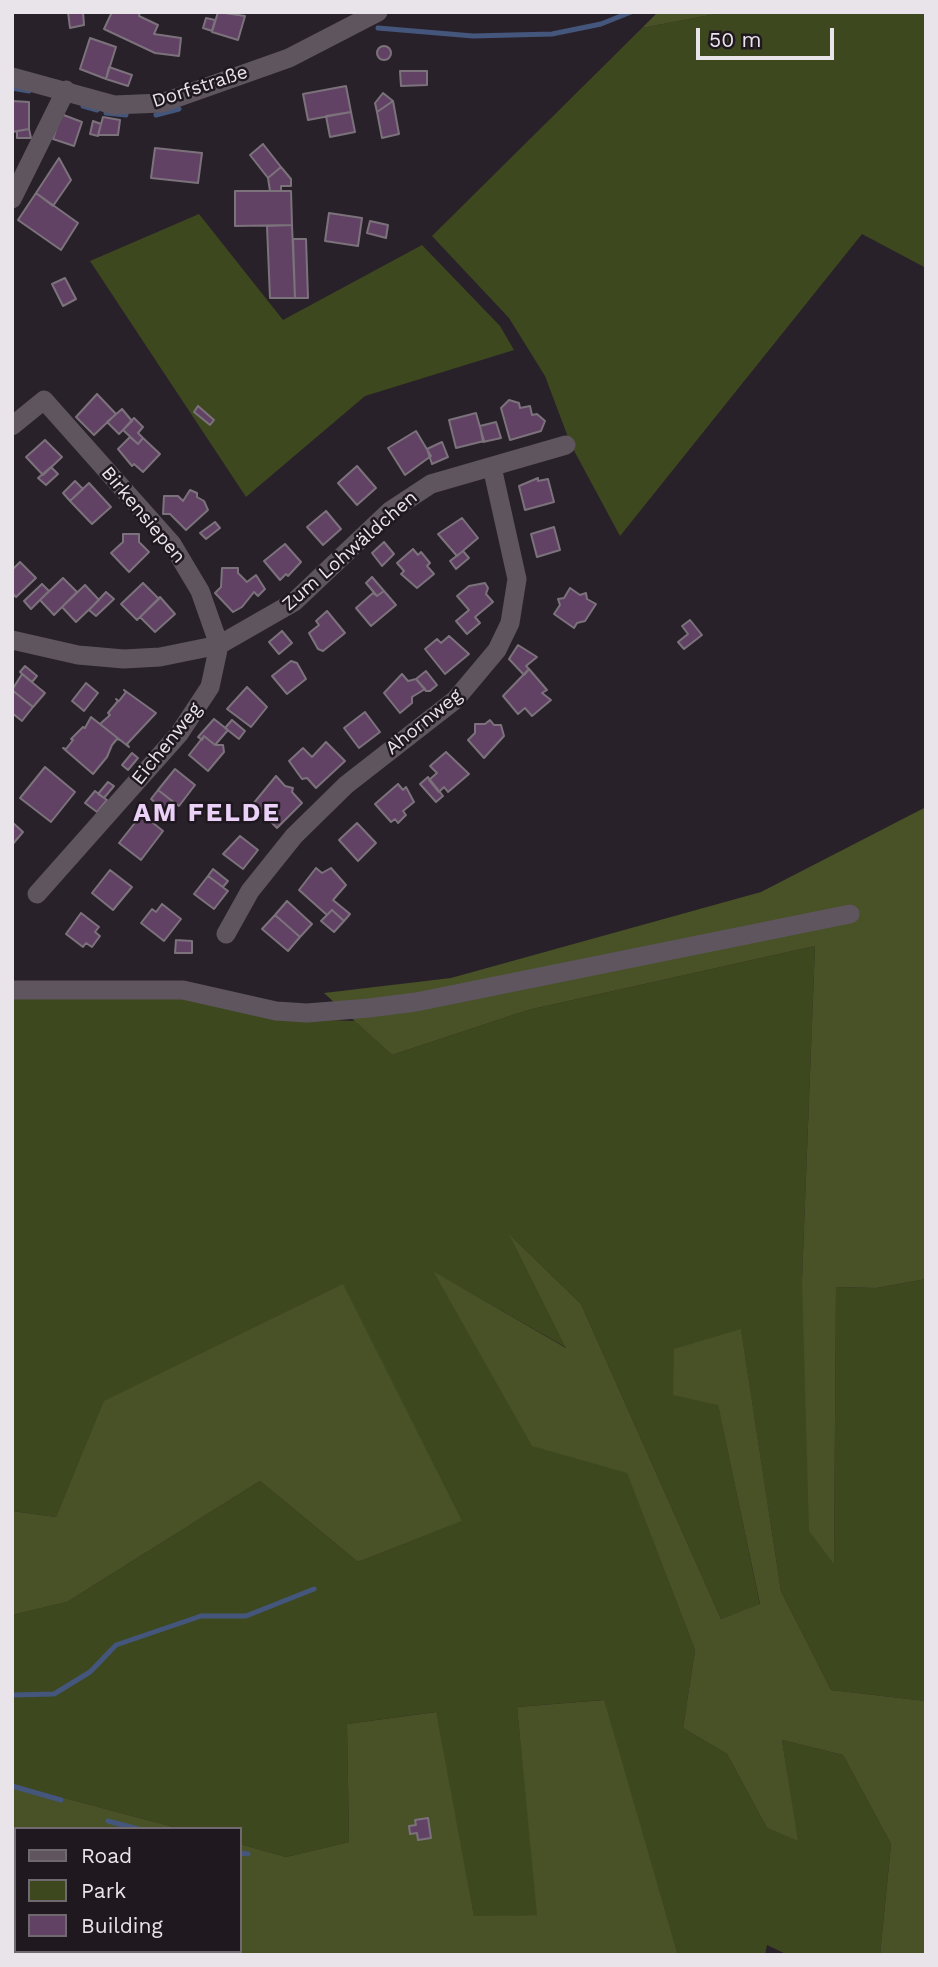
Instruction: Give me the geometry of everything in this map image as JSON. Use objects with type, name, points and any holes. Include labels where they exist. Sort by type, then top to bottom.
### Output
[{"type":"street","name":"Dorfstraße","points":[[12,77],[114,104],[162,103],[289,58],[379,12]]},
{"type":"street","points":[[12,200],[66,90]]},
{"type":"street","name":"Birkensiepen","points":[[12,426],[44,400],[172,544],[200,591],[219,645]]},
{"type":"street","name":"Zum Lohwäldchen","points":[[12,640],[78,655],[124,659],[160,657],[219,645],[294,602],[409,498],[446,477],[492,467],[566,445]]},
{"type":"street","name":"Ahornweg","points":[[226,934],[250,891],[294,836],[346,785],[455,699],[497,650],[510,623],[517,579],[492,467]]},
{"type":"street","name":"Eichenweg","points":[[37,894],[179,734],[210,687],[219,645]]},
{"type":"street","points":[[12,990],[183,990],[276,1012],[344,1010],[416,1002],[850,914]]},
{"type":"green space","points":[[658,12],[726,12],[642,28]]},
{"type":"green space","points":[[726,12],[926,12],[926,268],[862,234],[620,536],[571,445],[545,376],[509,318],[432,236],[642,28]]},
{"type":"green space","points":[[199,214],[283,320],[422,245],[500,326],[514,350],[365,396],[246,497],[90,261]]},
{"type":"green space","points":[[926,807],[926,1279],[876,1288],[836,1287],[834,1564],[809,1531],[802,1279],[815,946],[528,1010],[392,1055],[324,993],[451,978],[761,892]]},
{"type":"green space","points":[[815,946],[802,1279],[834,1563],[836,1287],[876,1288],[926,1279],[926,1701],[831,1690],[781,1591],[741,1330],[718,1404],[760,1605],[721,1619],[581,1304],[511,1236],[567,1348],[434,1272],[532,1445],[627,1472],[695,1650],[683,1728],[727,1754],[767,1828],[797,1840],[782,1740],[843,1755],[891,1844],[880,1955],[788,1955],[767,1945],[765,1955],[678,1955],[603,1700],[517,1707],[538,1915],[474,1917],[435,1712],[347,1724],[349,1842],[286,1857],[242,1845],[242,1827],[173,1827],[12,1784],[12,1615],[67,1602],[260,1481],[358,1562],[461,1521],[105,1401],[56,1517],[12,1511],[12,996],[182,996],[276,1018],[355,1021],[392,1055],[528,1010]]},
{"type":"green space","points":[[509,1234],[581,1304],[721,1619],[760,1604],[718,1405],[673,1395],[674,1349],[741,1329],[781,1591],[831,1690],[926,1701],[926,1955],[880,1955],[891,1844],[843,1755],[782,1740],[798,1841],[767,1828],[727,1754],[683,1728],[695,1650],[627,1473],[532,1446],[433,1271],[566,1348]]},
{"type":"green space","points":[[343,1284],[462,1521],[358,1562],[260,1481],[67,1602],[12,1615],[12,1511],[56,1517],[104,1401]]},
{"type":"green space","points":[[604,1700],[678,1955],[12,1955],[12,1784],[173,1827],[14,1827],[14,1953],[242,1953],[242,1845],[286,1857],[349,1842],[347,1724],[436,1712],[474,1916],[537,1915],[517,1707]]},
{"type":"building","points":[[68,12],[83,12],[84,25],[70,28]]},
{"type":"building","points":[[112,12],[140,12],[139,16],[158,25],[154,34],[181,38],[179,56],[155,53],[104,29]]},
{"type":"building","points":[[218,12],[245,16],[238,40],[212,32]]},
{"type":"building","points":[[206,18],[215,20],[212,31],[203,28]]},
{"type":"building","points":[[90,38],[116,47],[106,79],[80,69]]},
{"type":"building","points":[[381,46],[387,46],[391,53],[387,60],[381,60],[377,56],[377,50]]},
{"type":"building","points":[[109,67],[132,75],[128,86],[106,79]]},
{"type":"building","points":[[400,71],[427,71],[427,85],[401,86]]},
{"type":"building","points":[[346,86],[351,112],[308,120],[303,94]]},
{"type":"building","points":[[383,93],[393,101],[377,112],[375,103]]},
{"type":"building","points":[[12,101],[29,102],[29,129],[12,132]]},
{"type":"building","points":[[393,101],[399,134],[382,138],[377,112]]},
{"type":"building","points":[[351,112],[355,132],[330,137],[326,116]]},
{"type":"building","points":[[61,114],[82,122],[74,146],[53,139]]},
{"type":"building","points":[[103,117],[120,120],[118,135],[98,135]]},
{"type":"building","points":[[93,121],[101,124],[98,136],[90,134]]},
{"type":"building","points":[[29,129],[31,138],[17,138],[17,131]]},
{"type":"building","points":[[263,144],[281,167],[268,178],[250,155]]},
{"type":"building","points":[[155,148],[202,153],[198,183],[151,178]]},
{"type":"building","points":[[59,158],[71,180],[53,206],[36,193]]},
{"type":"building","points":[[281,167],[291,179],[291,186],[281,186],[281,191],[270,191],[268,178]]},
{"type":"building","points":[[235,191],[291,191],[292,225],[235,226]]},
{"type":"building","points":[[36,193],[78,223],[61,250],[18,220]]},
{"type":"building","points":[[329,213],[362,218],[358,246],[325,241]]},
{"type":"building","points":[[370,221],[388,225],[386,238],[367,233]]},
{"type":"building","points":[[292,225],[295,298],[270,298],[267,226]]},
{"type":"building","points":[[293,239],[306,239],[308,298],[295,298]]},
{"type":"building","points":[[65,278],[76,299],[63,306],[52,284]]},
{"type":"building","points":[[97,394],[116,414],[94,435],[76,417]]},
{"type":"building","points":[[509,400],[519,403],[520,408],[530,406],[532,415],[537,414],[545,421],[541,431],[510,440],[501,408]]},
{"type":"building","points":[[198,406],[214,420],[210,425],[194,412]]},
{"type":"building","points":[[122,409],[132,421],[119,434],[107,422]]},
{"type":"building","points":[[476,413],[484,441],[456,448],[449,420]]},
{"type":"building","points":[[134,418],[143,427],[138,433],[143,438],[138,444],[123,430]]},
{"type":"building","points":[[496,422],[501,438],[483,442],[480,426]]},
{"type":"building","points":[[416,431],[431,456],[405,475],[388,448]]},
{"type":"building","points":[[130,437],[138,444],[143,438],[160,454],[143,472],[134,464],[132,466],[118,449]]},
{"type":"building","points":[[45,440],[62,457],[43,475],[26,457]]},
{"type":"building","points":[[442,442],[448,457],[432,464],[427,449]]},
{"type":"building","points":[[357,466],[376,488],[357,505],[338,483]]},
{"type":"building","points":[[51,467],[58,474],[46,485],[38,478]]},
{"type":"building","points":[[538,478],[538,481],[548,479],[554,502],[525,510],[519,486]]},
{"type":"building","points":[[75,481],[83,489],[70,501],[63,493]]},
{"type":"building","points":[[89,483],[111,507],[92,524],[70,501]]},
{"type":"building","points":[[190,490],[197,493],[197,497],[204,501],[208,510],[186,530],[170,514],[163,514],[164,496],[178,496],[183,501]]},
{"type":"building","points":[[326,511],[341,529],[323,545],[307,527]]},
{"type":"building","points":[[462,518],[478,538],[457,556],[438,534]]},
{"type":"building","points":[[215,522],[220,528],[206,539],[200,533]]},
{"type":"building","points":[[554,527],[560,550],[537,557],[531,534]]},
{"type":"building","points":[[123,534],[139,534],[139,542],[149,552],[129,572],[111,553],[123,542]]},
{"type":"building","points":[[384,542],[394,554],[382,566],[372,553]]},
{"type":"building","points":[[285,544],[301,562],[288,576],[286,574],[280,580],[264,561]]},
{"type":"building","points":[[413,549],[418,555],[421,552],[430,563],[427,566],[434,574],[417,588],[401,574],[404,571],[397,563]]},
{"type":"building","points":[[463,551],[469,558],[456,569],[450,561]]},
{"type":"building","points":[[20,562],[36,578],[16,597],[12,593],[12,570]]},
{"type":"building","points":[[222,568],[238,568],[238,573],[247,582],[256,575],[265,589],[258,596],[254,592],[242,607],[233,612],[215,593],[221,587]]},
{"type":"building","points":[[372,577],[384,591],[377,596],[366,583]]},
{"type":"building","points":[[63,578],[77,592],[54,615],[40,600]]},
{"type":"building","points":[[143,583],[159,599],[137,620],[121,604]]},
{"type":"building","points":[[485,583],[488,588],[486,594],[493,602],[475,617],[480,623],[467,634],[456,621],[469,610],[457,596],[469,586]]},
{"type":"building","points":[[42,584],[49,591],[31,609],[24,601]]},
{"type":"building","points":[[85,585],[99,600],[76,622],[62,607]]},
{"type":"building","points":[[570,588],[580,595],[586,593],[587,599],[596,604],[585,621],[577,623],[574,628],[554,614],[560,605],[558,599],[564,598]]},
{"type":"building","points":[[384,591],[396,605],[371,626],[356,608],[373,593],[377,596]]},
{"type":"building","points":[[106,592],[114,599],[96,616],[89,610]]},
{"type":"building","points":[[160,597],[175,614],[155,632],[140,617]]},
{"type":"building","points":[[327,611],[345,633],[323,651],[318,649],[309,633],[319,625],[316,621]]},
{"type":"building","points":[[690,620],[702,635],[684,649],[678,642],[688,634],[682,626]]},
{"type":"building","points":[[282,631],[292,643],[279,654],[269,642]]},
{"type":"building","points":[[449,636],[469,654],[445,674],[425,649],[437,639],[441,643]]},
{"type":"building","points":[[518,645],[537,657],[526,666],[529,669],[524,675],[509,659]]},
{"type":"building","points":[[291,661],[297,663],[306,679],[287,694],[272,676]]},
{"type":"building","points":[[25,666],[37,676],[32,682],[20,672]]},
{"type":"building","points":[[529,669],[547,690],[542,693],[551,700],[532,716],[525,708],[518,714],[503,696]]},
{"type":"building","points":[[426,671],[437,685],[430,691],[426,691],[416,679]]},
{"type":"building","points":[[22,674],[45,693],[33,707],[12,690]]},
{"type":"building","points":[[402,674],[408,681],[416,679],[425,689],[412,697],[412,703],[400,713],[384,693]]},
{"type":"building","points":[[86,683],[98,693],[84,711],[72,701]]},
{"type":"building","points":[[247,687],[267,707],[251,727],[227,709]]},
{"type":"building","points":[[12,690],[33,707],[22,721],[12,713]]},
{"type":"building","points":[[124,690],[156,713],[127,744],[129,747],[100,724],[110,715],[108,713],[118,701],[116,699],[119,701],[126,692]]},
{"type":"building","points":[[365,712],[380,732],[359,748],[344,728]]},
{"type":"building","points":[[91,717],[120,740],[117,739],[112,745],[107,757],[93,774],[63,748],[66,749],[73,740],[71,739],[85,728]]},
{"type":"building","points":[[214,719],[228,730],[215,745],[204,736],[202,740],[198,737]]},
{"type":"building","points":[[232,720],[245,731],[239,739],[225,728]]},
{"type":"building","points":[[490,720],[494,725],[501,725],[504,736],[484,758],[468,740],[475,733],[475,724],[485,724]]},
{"type":"building","points":[[204,736],[215,745],[223,745],[224,752],[208,771],[189,755]]},
{"type":"building","points":[[326,742],[345,761],[316,788],[307,778],[302,779],[289,761],[303,748],[312,757]]},
{"type":"building","points":[[446,752],[469,774],[448,792],[444,787],[439,792],[429,780],[437,773],[430,766]]},
{"type":"building","points":[[132,753],[138,758],[128,770],[122,765]]},
{"type":"building","points":[[45,767],[75,792],[51,822],[20,798]]},
{"type":"building","points":[[175,769],[195,785],[179,806],[158,790]]},
{"type":"building","points":[[276,776],[285,786],[293,788],[292,792],[302,803],[277,828],[253,804]]},
{"type":"building","points":[[428,777],[443,796],[436,802],[420,784]]},
{"type":"building","points":[[108,782],[114,786],[104,798],[98,794]]},
{"type":"building","points":[[398,784],[403,790],[406,787],[414,802],[403,811],[406,815],[398,823],[395,819],[391,822],[375,804]]},
{"type":"building","points":[[158,790],[172,801],[165,811],[151,799]]},
{"type":"building","points":[[95,791],[107,800],[97,812],[85,803]]},
{"type":"building","points":[[142,814],[163,831],[141,860],[119,843]]},
{"type":"building","points":[[12,822],[23,832],[12,845]]},
{"type":"building","points":[[357,823],[376,843],[358,861],[339,840]]},
{"type":"building","points":[[240,836],[258,850],[243,869],[223,854]]},
{"type":"building","points":[[316,868],[322,873],[331,868],[346,885],[333,900],[350,914],[344,921],[332,910],[327,915],[299,890]]},
{"type":"building","points":[[213,869],[228,881],[223,887],[208,876]]},
{"type":"building","points":[[110,870],[132,887],[113,910],[92,893]]},
{"type":"building","points":[[208,876],[228,891],[214,909],[194,894]]},
{"type":"building","points":[[287,901],[312,924],[300,937],[275,915]]},
{"type":"building","points":[[162,904],[181,919],[164,941],[141,923],[152,909],[156,912]]},
{"type":"building","points":[[332,910],[344,921],[334,932],[321,921]]},
{"type":"building","points":[[81,913],[99,927],[95,932],[100,936],[92,947],[86,943],[83,947],[66,934]]},
{"type":"building","points":[[275,915],[300,937],[288,951],[262,929]]},
{"type":"building","points":[[176,940],[192,941],[192,953],[175,953]]},
{"type":"building","points":[[428,1818],[431,1838],[418,1840],[417,1833],[410,1834],[409,1826],[416,1825],[415,1820]]},
{"type":"waterway","points":[[378,28],[473,36],[552,34],[601,24],[631,12]]},
{"type":"waterway","points":[[12,88],[29,91]]},
{"type":"waterway","points":[[83,106],[97,110]]},
{"type":"waterway","points":[[156,115],[179,109]]},
{"type":"waterway","points":[[106,113],[126,115]]},
{"type":"waterway","points":[[12,1695],[54,1694],[90,1672],[116,1645],[201,1616],[246,1616],[314,1589]]},
{"type":"waterway","points":[[12,1786],[61,1800]]},
{"type":"waterway","points":[[108,1821],[130,1827]]},
{"type":"waterway","points":[[242,1853],[248,1854]]},
{"type":"district","name":"AM FELDE","points":[[207,813]]}]
